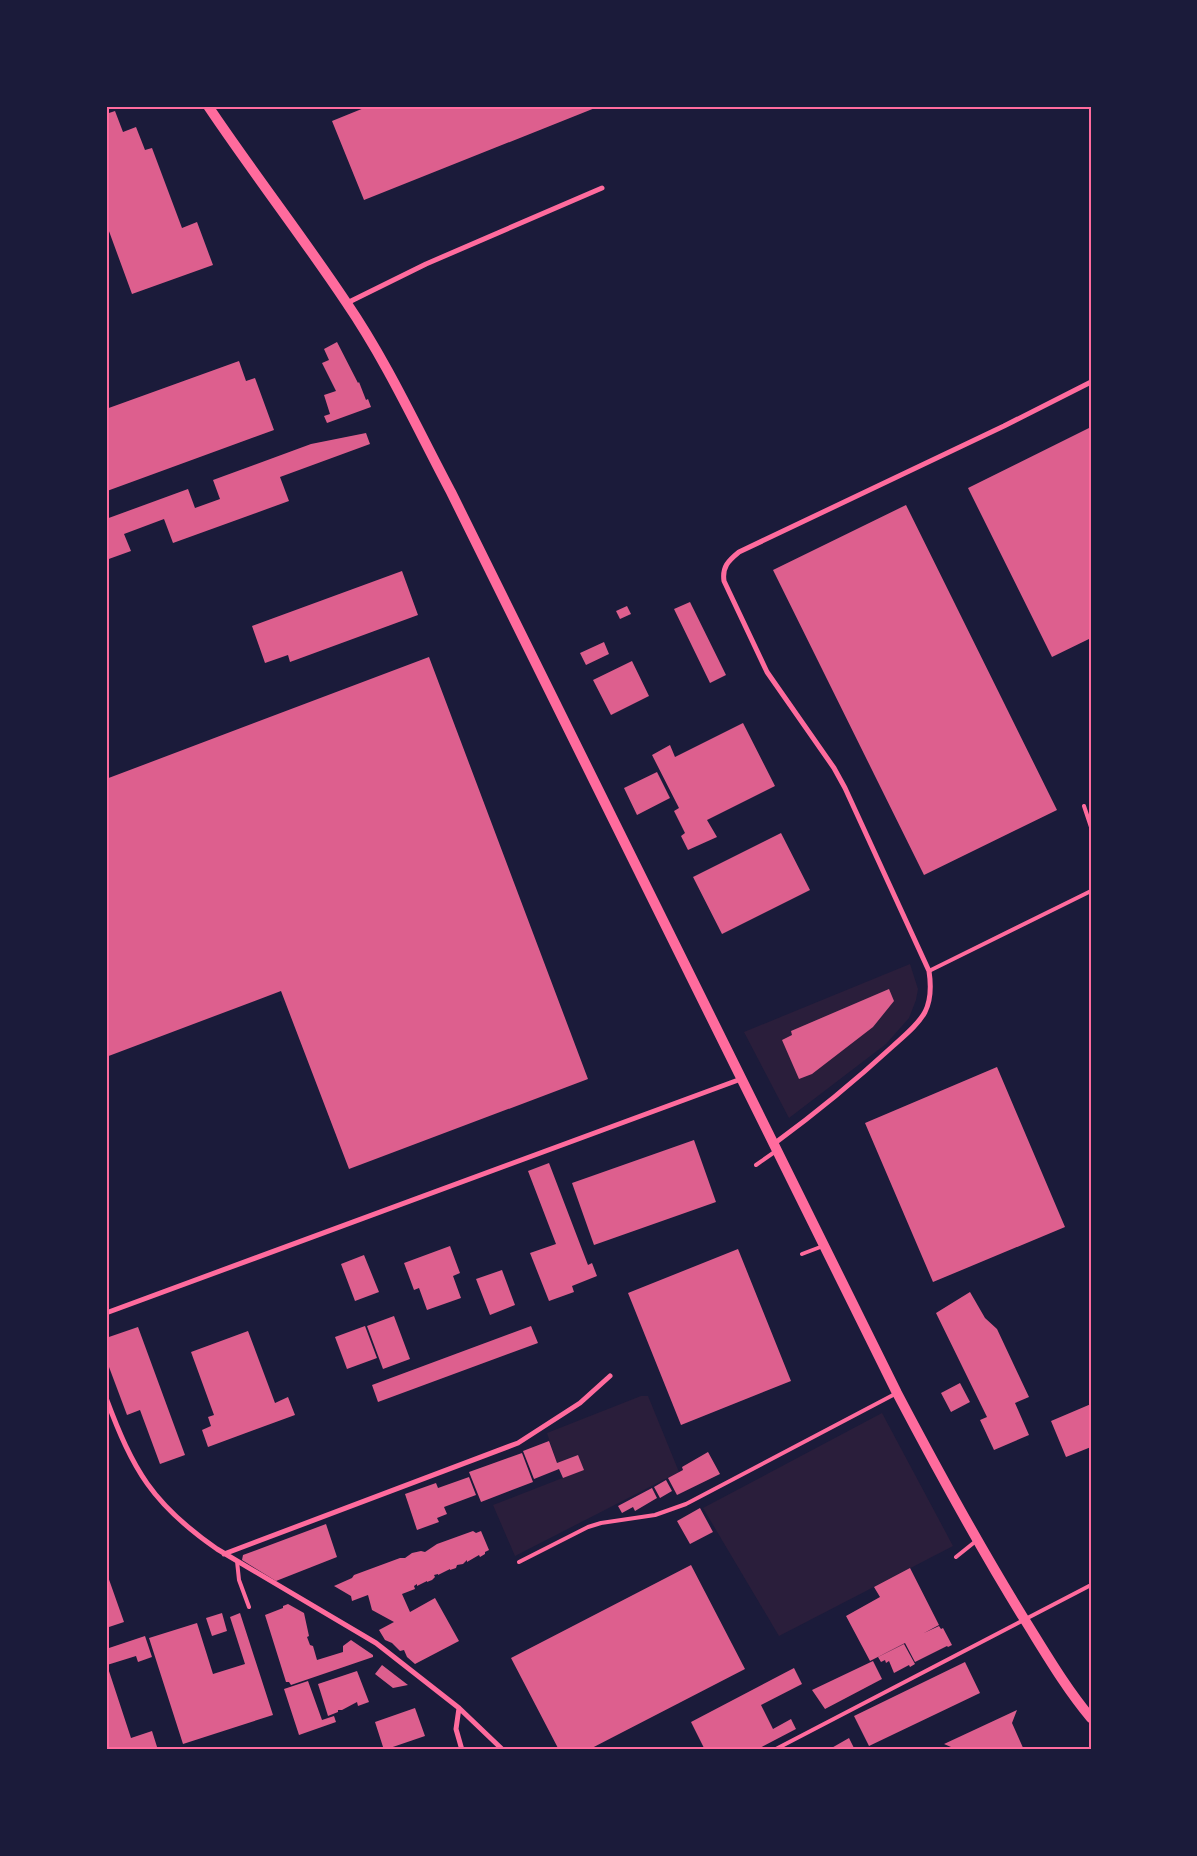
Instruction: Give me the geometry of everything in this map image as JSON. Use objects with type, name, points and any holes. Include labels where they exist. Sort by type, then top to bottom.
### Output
[{"type":"main road","points":[[208,106],[347,303],[379,356],[451,492],[777,1147],[897,1393],[934,1463],[1025,1620],[1066,1686],[1091,1718]]},
{"type":"street","points":[[347,303],[426,264],[602,188]]},
{"type":"street","points":[[777,1147],[868,1069],[914,1026],[925,1012],[931,982],[929,971],[838,774],[767,672],[724,581],[724,568],[739,552],[1004,426],[1091,382]]},
{"type":"street","points":[[106,1313],[742,1078]]},
{"type":"street","points":[[224,1554],[518,1443],[580,1403],[610,1376]]},
{"type":"street","points":[[106,1398],[140,1475],[153,1494],[191,1532],[224,1554],[376,1643],[459,1708],[504,1750]]},
{"type":"street","points":[[459,1708],[456,1729],[462,1750]]},
{"type":"lane","points":[[1084,806],[1091,827]]},
{"type":"lane","points":[[929,971],[1091,891]]},
{"type":"lane","points":[[756,1165],[777,1147]]},
{"type":"lane","points":[[802,1254],[825,1245]]},
{"type":"lane","points":[[520,1562],[588,1527],[601,1523],[655,1515],[686,1504],[897,1393]]},
{"type":"lane","points":[[956,1557],[978,1540]]},
{"type":"lane","points":[[237,1561],[239,1580],[249,1607]]},
{"type":"lane","points":[[774,1750],[1091,1585]]},
{"type":"shaded area","points":[[910,964],[918,989],[909,1018],[886,1044],[789,1118],[744,1032]]},
{"type":"shaded area","points":[[641,1396],[648,1396],[679,1472],[515,1556],[493,1505],[583,1470],[578,1455],[557,1463],[547,1433]]},
{"type":"shaded area","points":[[882,1413],[953,1546],[779,1636],[703,1508]]},
{"type":"building","points":[[369,106],[600,106],[364,200],[332,121]]},
{"type":"building","points":[[115,111],[123,132],[136,127],[145,150],[152,148],[182,228],[197,222],[213,265],[132,294],[106,223],[106,114]]},
{"type":"building","points":[[337,342],[371,407],[327,423],[324,416],[330,414],[324,395],[336,391],[322,363],[329,360],[324,349]]},
{"type":"building","points":[[239,361],[246,381],[255,378],[274,430],[107,491],[106,409]]},
{"type":"building","points":[[1091,427],[1091,638],[1052,657],[968,488]]},
{"type":"building","points":[[366,433],[370,444],[280,477],[289,501],[173,543],[164,519],[124,534],[131,551],[106,560],[106,519],[188,489],[195,508],[220,499],[213,480],[311,444]]},
{"type":"building","points":[[906,505],[1057,810],[924,875],[773,570]]},
{"type":"building","points":[[402,571],[418,615],[290,662],[288,655],[265,663],[252,626]]},
{"type":"building","points":[[690,602],[726,675],[710,683],[674,609]]},
{"type":"building","points":[[627,606],[631,614],[620,619],[616,611]]},
{"type":"building","points":[[604,642],[609,654],[586,665],[580,653]]},
{"type":"building","points":[[429,657],[588,1079],[349,1169],[281,991],[106,1057],[106,779]]},
{"type":"building","points":[[632,661],[649,696],[611,715],[593,680]]},
{"type":"building","points":[[743,723],[775,786],[707,820],[717,837],[688,850],[681,836],[685,833],[674,811],[679,808],[652,755],[670,745],[675,757]]},
{"type":"building","points":[[657,772],[670,798],[637,815],[624,788]]},
{"type":"building","points":[[781,833],[810,890],[722,934],[693,877]]},
{"type":"building","points":[[889,989],[894,1001],[873,1027],[812,1074],[799,1079],[782,1040],[792,1035],[791,1031]]},
{"type":"building","points":[[997,1067],[1065,1227],[933,1282],[865,1123]]},
{"type":"building","points":[[694,1140],[716,1202],[594,1245],[572,1183]]},
{"type":"building","points":[[549,1163],[588,1265],[592,1263],[597,1276],[572,1286],[574,1292],[549,1301],[530,1253],[556,1244],[528,1171]]},
{"type":"building","points":[[450,1246],[460,1273],[453,1276],[461,1298],[427,1310],[419,1288],[414,1290],[404,1263]]},
{"type":"building","points":[[738,1249],[791,1381],[681,1425],[628,1293]]},
{"type":"building","points":[[364,1255],[379,1292],[355,1301],[341,1264]]},
{"type":"building","points":[[502,1270],[515,1305],[490,1315],[476,1279]]},
{"type":"building","points":[[970,1292],[985,1318],[997,1329],[1029,1397],[1015,1403],[1029,1435],[994,1450],[980,1420],[987,1417],[936,1313]]},
{"type":"building","points":[[394,1316],[410,1359],[383,1369],[367,1326]]},
{"type":"building","points":[[365,1326],[377,1358],[347,1369],[335,1337]]},
{"type":"building","points":[[531,1326],[538,1343],[378,1402],[372,1385]]},
{"type":"building","points":[[138,1327],[185,1455],[160,1464],[140,1410],[127,1415],[106,1359],[106,1338]]},
{"type":"building","points":[[248,1331],[275,1403],[288,1397],[295,1415],[208,1447],[202,1430],[211,1426],[208,1417],[214,1415],[191,1352]]},
{"type":"building","points":[[960,1383],[970,1402],[951,1412],[941,1393]]},
{"type":"building","points":[[1091,1404],[1091,1447],[1066,1457],[1051,1421]]},
{"type":"building","points":[[549,1441],[557,1463],[578,1455],[584,1470],[563,1478],[559,1469],[534,1479],[523,1451]]},
{"type":"building","points":[[708,1452],[720,1474],[677,1495],[668,1478],[683,1470],[682,1467]]},
{"type":"building","points":[[522,1453],[533,1482],[481,1502],[469,1472]]},
{"type":"building","points":[[469,1477],[476,1495],[444,1507],[447,1514],[437,1518],[439,1522],[417,1530],[405,1494],[436,1483],[438,1488]]},
{"type":"building","points":[[666,1480],[672,1491],[660,1498],[654,1487]]},
{"type":"building","points":[[652,1488],[657,1498],[635,1511],[633,1507],[622,1513],[618,1506]]},
{"type":"building","points":[[700,1508],[713,1532],[690,1544],[677,1521]]},
{"type":"building","points":[[326,1524],[337,1557],[276,1581],[242,1560],[243,1555]]},
{"type":"building","points":[[473,1531],[476,1533],[481,1531],[489,1550],[485,1554],[480,1557],[479,1555],[467,1562],[467,1560],[463,1564],[457,1565],[456,1568],[434,1575],[435,1577],[432,1580],[417,1586],[417,1584],[414,1586],[415,1589],[402,1594],[410,1612],[435,1598],[459,1641],[415,1664],[407,1657],[404,1650],[400,1651],[392,1643],[385,1640],[379,1630],[394,1622],[372,1610],[368,1595],[352,1601],[351,1596],[334,1586],[352,1578],[354,1575],[400,1558],[405,1558],[412,1553],[425,1552],[437,1544]]},
{"type":"building","points":[[691,1565],[745,1669],[588,1750],[559,1750],[511,1658]]},
{"type":"building","points":[[910,1568],[939,1625],[924,1633],[939,1626],[941,1629],[943,1628],[952,1645],[915,1662],[905,1643],[870,1661],[846,1616],[880,1597],[874,1587]]},
{"type":"building","points":[[106,1571],[124,1622],[106,1628]]},
{"type":"building","points":[[288,1604],[304,1613],[309,1636],[307,1637],[310,1645],[313,1646],[317,1660],[343,1652],[343,1646],[351,1640],[373,1655],[373,1657],[291,1685],[289,1682],[286,1682],[265,1615]]},
{"type":"building","points":[[222,1613],[227,1631],[212,1636],[206,1618]]},
{"type":"building","points":[[240,1613],[273,1715],[183,1744],[149,1638],[197,1623],[213,1674],[245,1664],[230,1617]]},
{"type":"building","points":[[145,1636],[152,1657],[138,1662],[136,1656],[107,1665],[131,1738],[152,1731],[158,1750],[106,1750],[106,1649]]},
{"type":"building","points":[[904,1644],[915,1664],[894,1673],[889,1661],[886,1663],[885,1660],[881,1662],[878,1657]]},
{"type":"building","points":[[873,1661],[882,1679],[825,1709],[812,1690]]},
{"type":"building","points":[[965,1662],[980,1693],[869,1746],[854,1716]]},
{"type":"building","points":[[382,1665],[408,1685],[393,1688],[375,1674]]},
{"type":"building","points":[[794,1668],[802,1684],[761,1705],[773,1729],[791,1719],[796,1729],[756,1750],[705,1750],[691,1722]]},
{"type":"building","points":[[357,1671],[369,1702],[358,1706],[357,1702],[328,1716],[318,1684]]},
{"type":"building","points":[[308,1681],[322,1720],[334,1716],[336,1722],[299,1735],[284,1689]]},
{"type":"building","points":[[415,1708],[425,1736],[384,1750],[375,1722]]},
{"type":"building","points":[[1017,1710],[1012,1723],[1024,1750],[958,1750],[944,1744]]},
{"type":"building","points":[[849,1738],[855,1750],[828,1750]]}]
